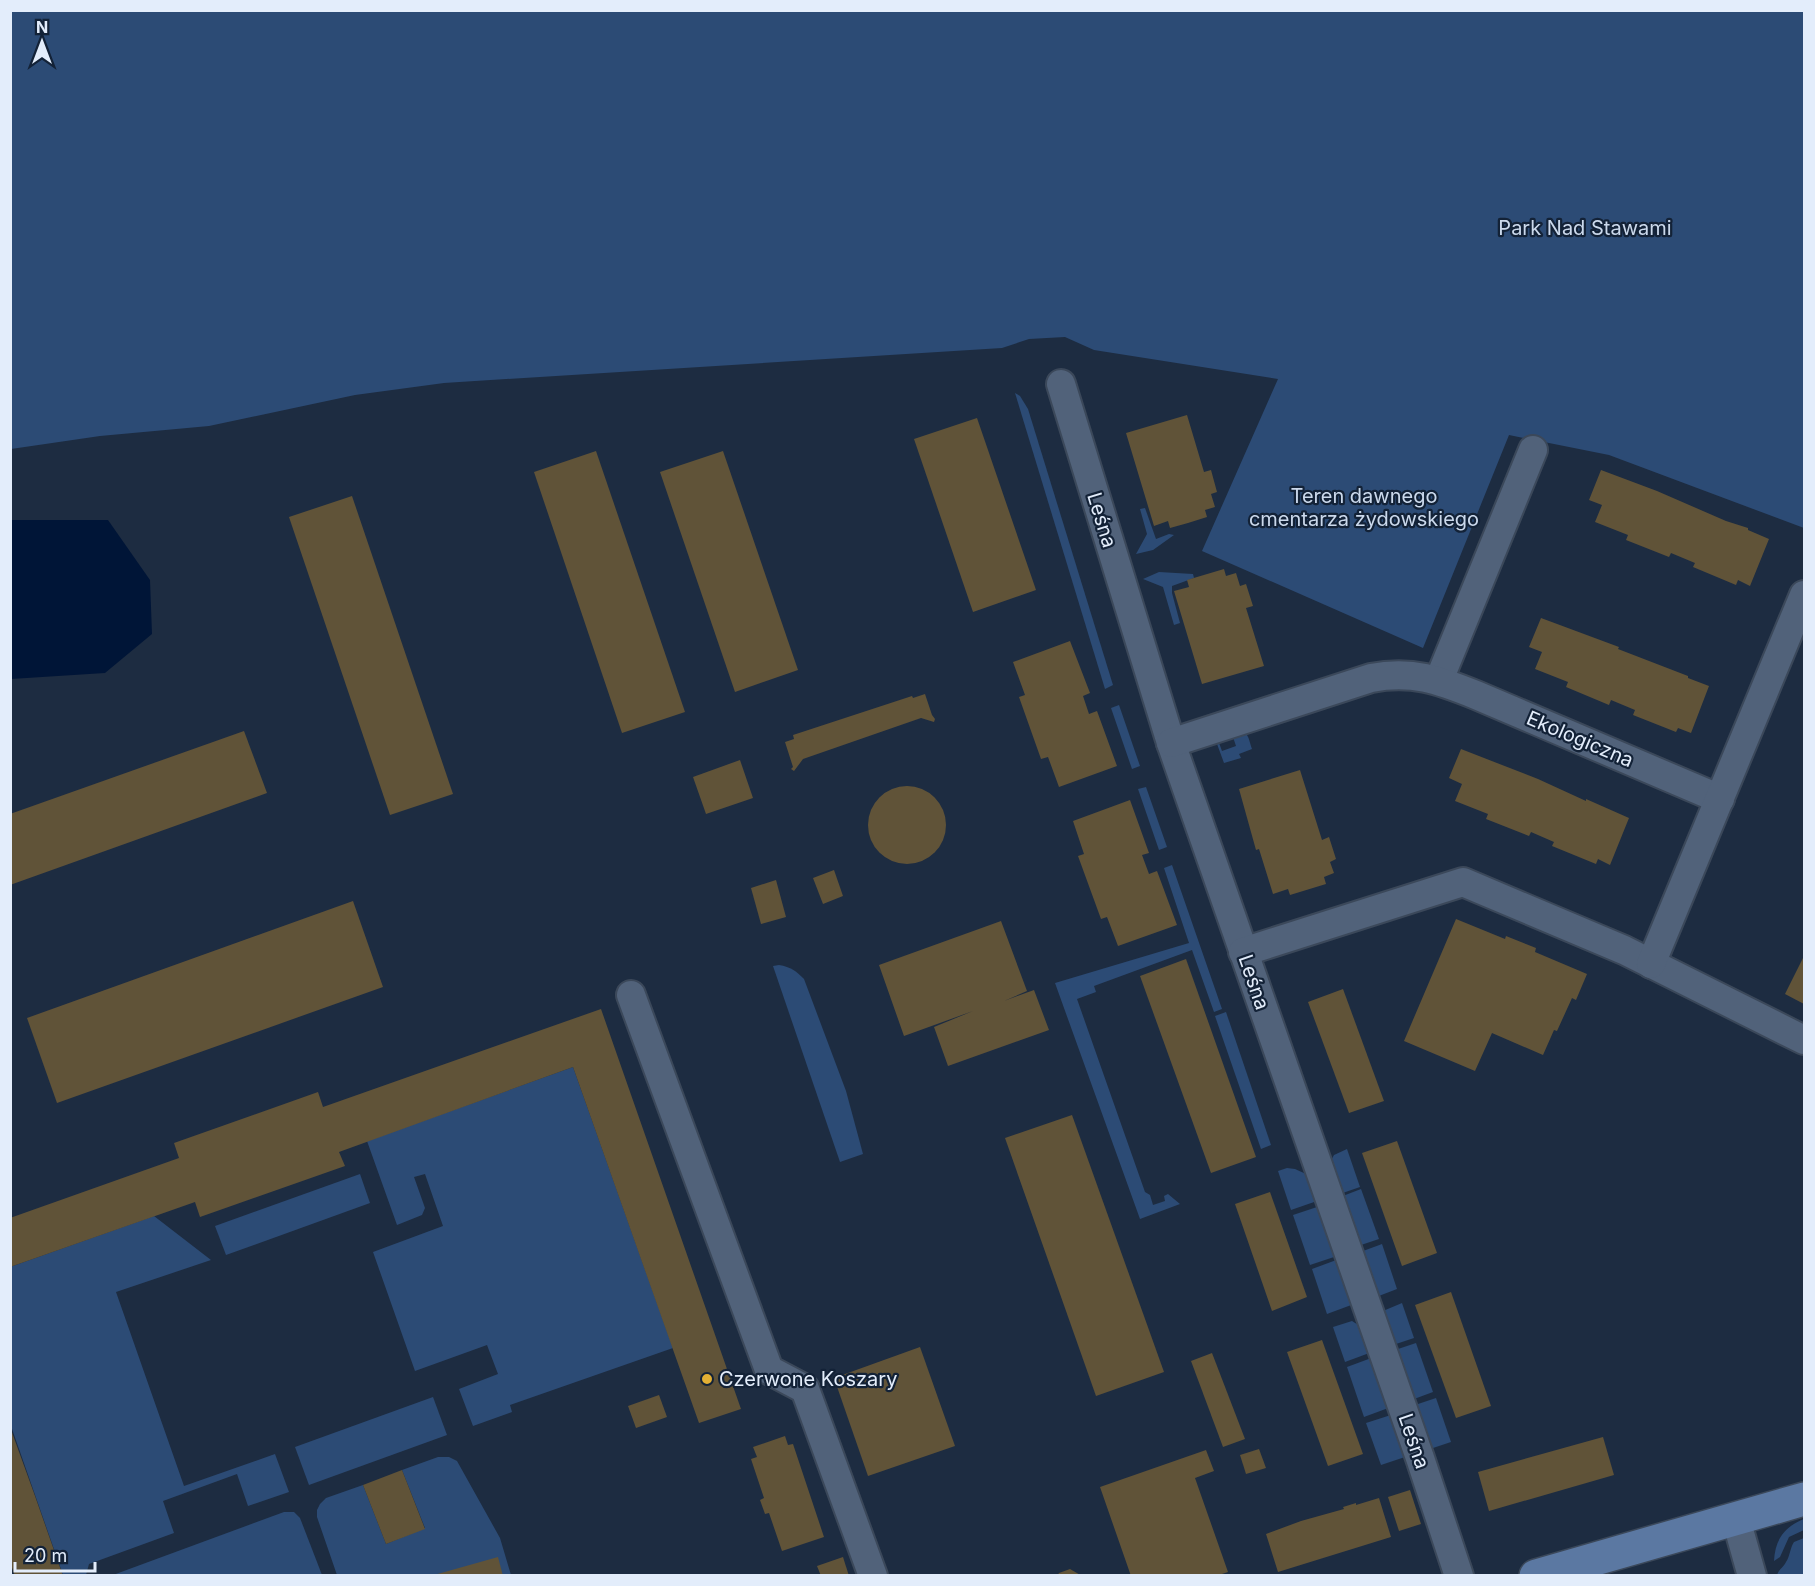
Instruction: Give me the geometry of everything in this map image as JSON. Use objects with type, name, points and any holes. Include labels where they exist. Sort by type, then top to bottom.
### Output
[{"type":"main road","points":[[1536,1575],[1804,1499]]},
{"type":"street","name":"Leśna","points":[[1061,384],[1171,743],[1459,1575]]},
{"type":"street","points":[[1439,680],[1533,450]]},
{"type":"street","points":[[1651,964],[1804,595]]},
{"type":"street","name":"Ekologiczna","points":[[1171,743],[1371,678],[1392,674],[1439,680],[1720,800]]},
{"type":"street","points":[[1243,952],[1463,882],[1624,950],[1804,1040]]},
{"type":"street","points":[[631,995],[769,1370],[805,1389],[873,1575]]},
{"type":"street","points":[[1736,1519],[1752,1575]]},
{"type":"green space","name":"Park Nad Stawami","points":[[10,11],[1804,11],[1804,528],[1609,455],[1509,435],[1423,648],[1202,551],[1278,379],[1094,350],[1065,337],[1029,339],[1002,348],[444,383],[355,395],[209,426],[100,436],[11,449]]},
{"type":"green space","points":[[1015,393],[1020,396],[1028,409],[1113,685],[1105,689]]},
{"type":"green space","points":[[1145,508],[1156,539],[1169,534],[1174,535],[1153,550],[1136,554],[1147,534],[1140,509]]},
{"type":"green space","points":[[1159,572],[1193,574],[1194,578],[1172,586],[1180,623],[1174,625],[1163,587],[1143,579]]},
{"type":"green space","points":[[1119,705],[1140,766],[1132,769],[1111,708]]},
{"type":"green space","points":[[1230,728],[1246,734],[1252,749],[1239,754],[1241,758],[1224,763],[1213,733],[1215,732],[1222,751],[1236,746]]},
{"type":"green space","points":[[1146,787],[1167,847],[1159,850],[1138,789]]},
{"type":"green space","points":[[1172,865],[1222,1009],[1214,1012],[1192,950],[1094,986],[1096,992],[1077,999],[1145,1192],[1150,1195],[1153,1205],[1165,1201],[1164,1196],[1168,1194],[1180,1204],[1140,1219],[1055,983],[1189,943],[1164,868]]},
{"type":"green space","points":[[779,965],[793,970],[804,979],[846,1091],[863,1154],[840,1162],[773,966]]},
{"type":"green space","points":[[1226,1012],[1271,1145],[1261,1149],[1215,1016]]},
{"type":"green space","points":[[573,1067],[673,1348],[510,1405],[512,1412],[473,1426],[459,1389],[498,1374],[487,1345],[415,1371],[373,1252],[443,1226],[425,1174],[414,1177],[425,1208],[422,1215],[397,1225],[367,1141]]},
{"type":"green space","points":[[1347,1149],[1360,1187],[1334,1196],[1327,1168],[1334,1155]]},
{"type":"green space","points":[[1287,1168],[1306,1174],[1317,1201],[1291,1210],[1278,1171]]},
{"type":"green space","points":[[360,1174],[370,1203],[226,1255],[215,1226]]},
{"type":"green space","points":[[1361,1189],[1379,1239],[1352,1248],[1335,1199]]},
{"type":"green space","points":[[1320,1206],[1337,1256],[1310,1265],[1293,1215]]},
{"type":"green space","points":[[154,1216],[211,1260],[116,1292],[184,1486],[275,1454],[289,1492],[248,1506],[237,1474],[163,1501],[174,1533],[89,1564],[86,1575],[63,1575],[11,1426],[10,1267]]},
{"type":"green space","points":[[1382,1244],[1397,1289],[1371,1299],[1355,1254]]},
{"type":"green space","points":[[1339,1259],[1354,1304],[1327,1314],[1312,1269]]},
{"type":"green space","points":[[1402,1303],[1414,1338],[1387,1347],[1383,1311]]},
{"type":"green space","points":[[1352,1321],[1363,1328],[1372,1352],[1345,1362],[1333,1327]]},
{"type":"green space","points":[[1416,1343],[1433,1392],[1406,1402],[1389,1352]]},
{"type":"green space","points":[[1374,1357],[1391,1407],[1364,1417],[1347,1367]]},
{"type":"green space","points":[[433,1397],[447,1435],[309,1485],[295,1447]]},
{"type":"green space","points":[[1436,1398],[1451,1442],[1427,1450],[1412,1406]]},
{"type":"green space","points":[[1394,1414],[1408,1456],[1381,1465],[1366,1423]]},
{"type":"green space","points":[[438,1457],[449,1457],[457,1461],[500,1538],[511,1575],[337,1575],[317,1517],[320,1504],[326,1498],[363,1485],[386,1544],[425,1528],[402,1470]]},
{"type":"green space","points":[[284,1512],[294,1512],[300,1518],[322,1575],[113,1575]]},
{"type":"green space","points":[[1804,1519],[1804,1530],[1789,1537],[1780,1557],[1774,1561],[1776,1547],[1782,1535],[1791,1526]]},
{"type":"green space","points":[[1804,1538],[1804,1575],[1777,1575],[1784,1566],[1794,1542]]},
{"type":"shaded area","points":[[11,520],[108,520],[150,580],[152,634],[105,673],[11,679]]},
{"type":"building","points":[[1187,415],[1204,472],[1211,470],[1217,492],[1211,494],[1215,507],[1205,510],[1207,517],[1188,523],[1170,528],[1168,521],[1154,526],[1126,433]]},
{"type":"building","points":[[977,418],[1036,590],[973,612],[914,439]]},
{"type":"building","points":[[596,451],[685,712],[622,733],[534,472]]},
{"type":"building","points":[[723,451],[798,670],[735,692],[660,472]]},
{"type":"building","points":[[1601,470],[1748,528],[1769,539],[1750,586],[1738,580],[1736,585],[1693,567],[1695,563],[1671,553],[1669,557],[1626,540],[1628,535],[1595,522],[1602,505],[1589,500]]},
{"type":"building","points":[[352,496],[453,794],[390,815],[289,517]]},
{"type":"building","points":[[1224,569],[1226,576],[1236,573],[1240,586],[1246,584],[1253,606],[1246,608],[1264,666],[1202,684],[1174,591],[1189,587],[1187,580]]},
{"type":"building","points":[[1541,618],[1619,647],[1618,649],[1709,686],[1691,733],[1678,728],[1676,732],[1633,715],[1635,710],[1611,700],[1609,705],[1566,687],[1568,682],[1535,669],[1542,652],[1529,647]]},
{"type":"building","points":[[1070,641],[1090,693],[1083,696],[1089,714],[1097,711],[1117,766],[1059,787],[1048,757],[1041,759],[1019,697],[1025,695],[1013,662]]},
{"type":"building","points":[[925,694],[935,719],[934,722],[921,718],[803,759],[794,771],[791,769],[793,767],[785,742],[794,739],[793,735],[912,696],[913,698]]},
{"type":"building","points":[[244,731],[267,793],[10,885],[10,814]]},
{"type":"building","points":[[1461,749],[1629,818],[1610,865],[1598,859],[1596,864],[1552,846],[1554,842],[1531,832],[1529,836],[1486,819],[1488,814],[1455,801],[1462,784],[1449,778]]},
{"type":"building","points":[[740,760],[753,798],[706,814],[693,777]]},
{"type":"building","points":[[1300,770],[1322,840],[1329,837],[1336,859],[1330,862],[1334,873],[1324,877],[1326,884],[1290,895],[1288,889],[1273,894],[1259,849],[1256,850],[1239,789]]},
{"type":"building","points":[[907,786],[922,789],[934,798],[943,810],[946,825],[943,840],[934,852],[922,861],[907,864],[892,861],[880,852],[871,840],[868,825],[871,810],[880,798],[892,789]]},
{"type":"building","points":[[1130,800],[1149,853],[1142,855],[1149,874],[1157,871],[1177,925],[1118,946],[1107,917],[1101,919],[1078,856],[1084,854],[1073,821]]},
{"type":"building","points":[[834,870],[843,896],[823,904],[813,878]]},
{"type":"building","points":[[776,880],[786,917],[761,924],[751,888]]},
{"type":"building","points":[[353,901],[383,987],[57,1103],[27,1018]]},
{"type":"building","points":[[1456,919],[1505,939],[1506,936],[1536,948],[1535,952],[1587,974],[1576,1000],[1572,998],[1543,1055],[1492,1033],[1475,1071],[1404,1041]]},
{"type":"building","points":[[1001,921],[1027,991],[1004,1001],[1034,990],[1049,1030],[948,1066],[934,1027],[973,1011],[904,1036],[879,965]]},
{"type":"building","points":[[1804,956],[1804,1004],[1785,994]]},
{"type":"building","points":[[1186,959],[1256,1157],[1211,1173],[1140,976]]},
{"type":"building","points":[[1343,989],[1384,1101],[1349,1113],[1308,1002]]},
{"type":"building","points":[[601,1009],[741,1409],[699,1423],[573,1067],[339,1152],[345,1166],[200,1217],[195,1202],[10,1267],[10,1218],[179,1158],[174,1143],[318,1092],[323,1107]]},
{"type":"building","points":[[1072,1115],[1164,1372],[1096,1396],[1005,1138]]},
{"type":"building","points":[[1397,1141],[1437,1253],[1402,1266],[1362,1153]]},
{"type":"building","points":[[1270,1192],[1307,1297],[1272,1311],[1235,1204]]},
{"type":"building","points":[[1451,1292],[1491,1406],[1456,1418],[1415,1305]]},
{"type":"building","points":[[1322,1340],[1363,1454],[1328,1466],[1287,1352]]},
{"type":"building","points":[[920,1347],[955,1446],[868,1476],[834,1378]]},
{"type":"building","points":[[1212,1353],[1245,1439],[1223,1447],[1191,1361]]},
{"type":"building","points":[[659,1395],[667,1417],[636,1428],[628,1406]]},
{"type":"building","points":[[10,1427],[63,1576],[15,1576],[10,1562]]},
{"type":"building","points":[[785,1436],[788,1445],[793,1444],[824,1537],[782,1551],[769,1513],[765,1514],[760,1500],[764,1498],[751,1459],[757,1457],[753,1447]]},
{"type":"building","points":[[1603,1437],[1614,1475],[1489,1511],[1478,1472]]},
{"type":"building","points":[[1259,1449],[1266,1468],[1246,1474],[1240,1455]]},
{"type":"building","points":[[1206,1450],[1214,1471],[1195,1478],[1228,1572],[1216,1576],[1131,1576],[1100,1487]]},
{"type":"building","points":[[402,1470],[425,1529],[386,1544],[363,1485]]},
{"type":"building","points":[[1410,1490],[1421,1524],[1399,1531],[1388,1497]]},
{"type":"building","points":[[1379,1498],[1391,1537],[1278,1572],[1266,1534],[1344,1509],[1343,1507]]},
{"type":"building","points":[[498,1557],[503,1576],[434,1576],[434,1575]]},
{"type":"building","points":[[843,1557],[849,1576],[821,1576],[817,1566]]},
{"type":"building","points":[[1070,1569],[1082,1576],[1057,1576],[1059,1573]]},
{"type":"place","name":"Czerwone Koszary","points":[[707,1379]]},
{"type":"park label","name":"Teren dawnego cmentarza żydowskiego","points":[[1364,508]]}]
